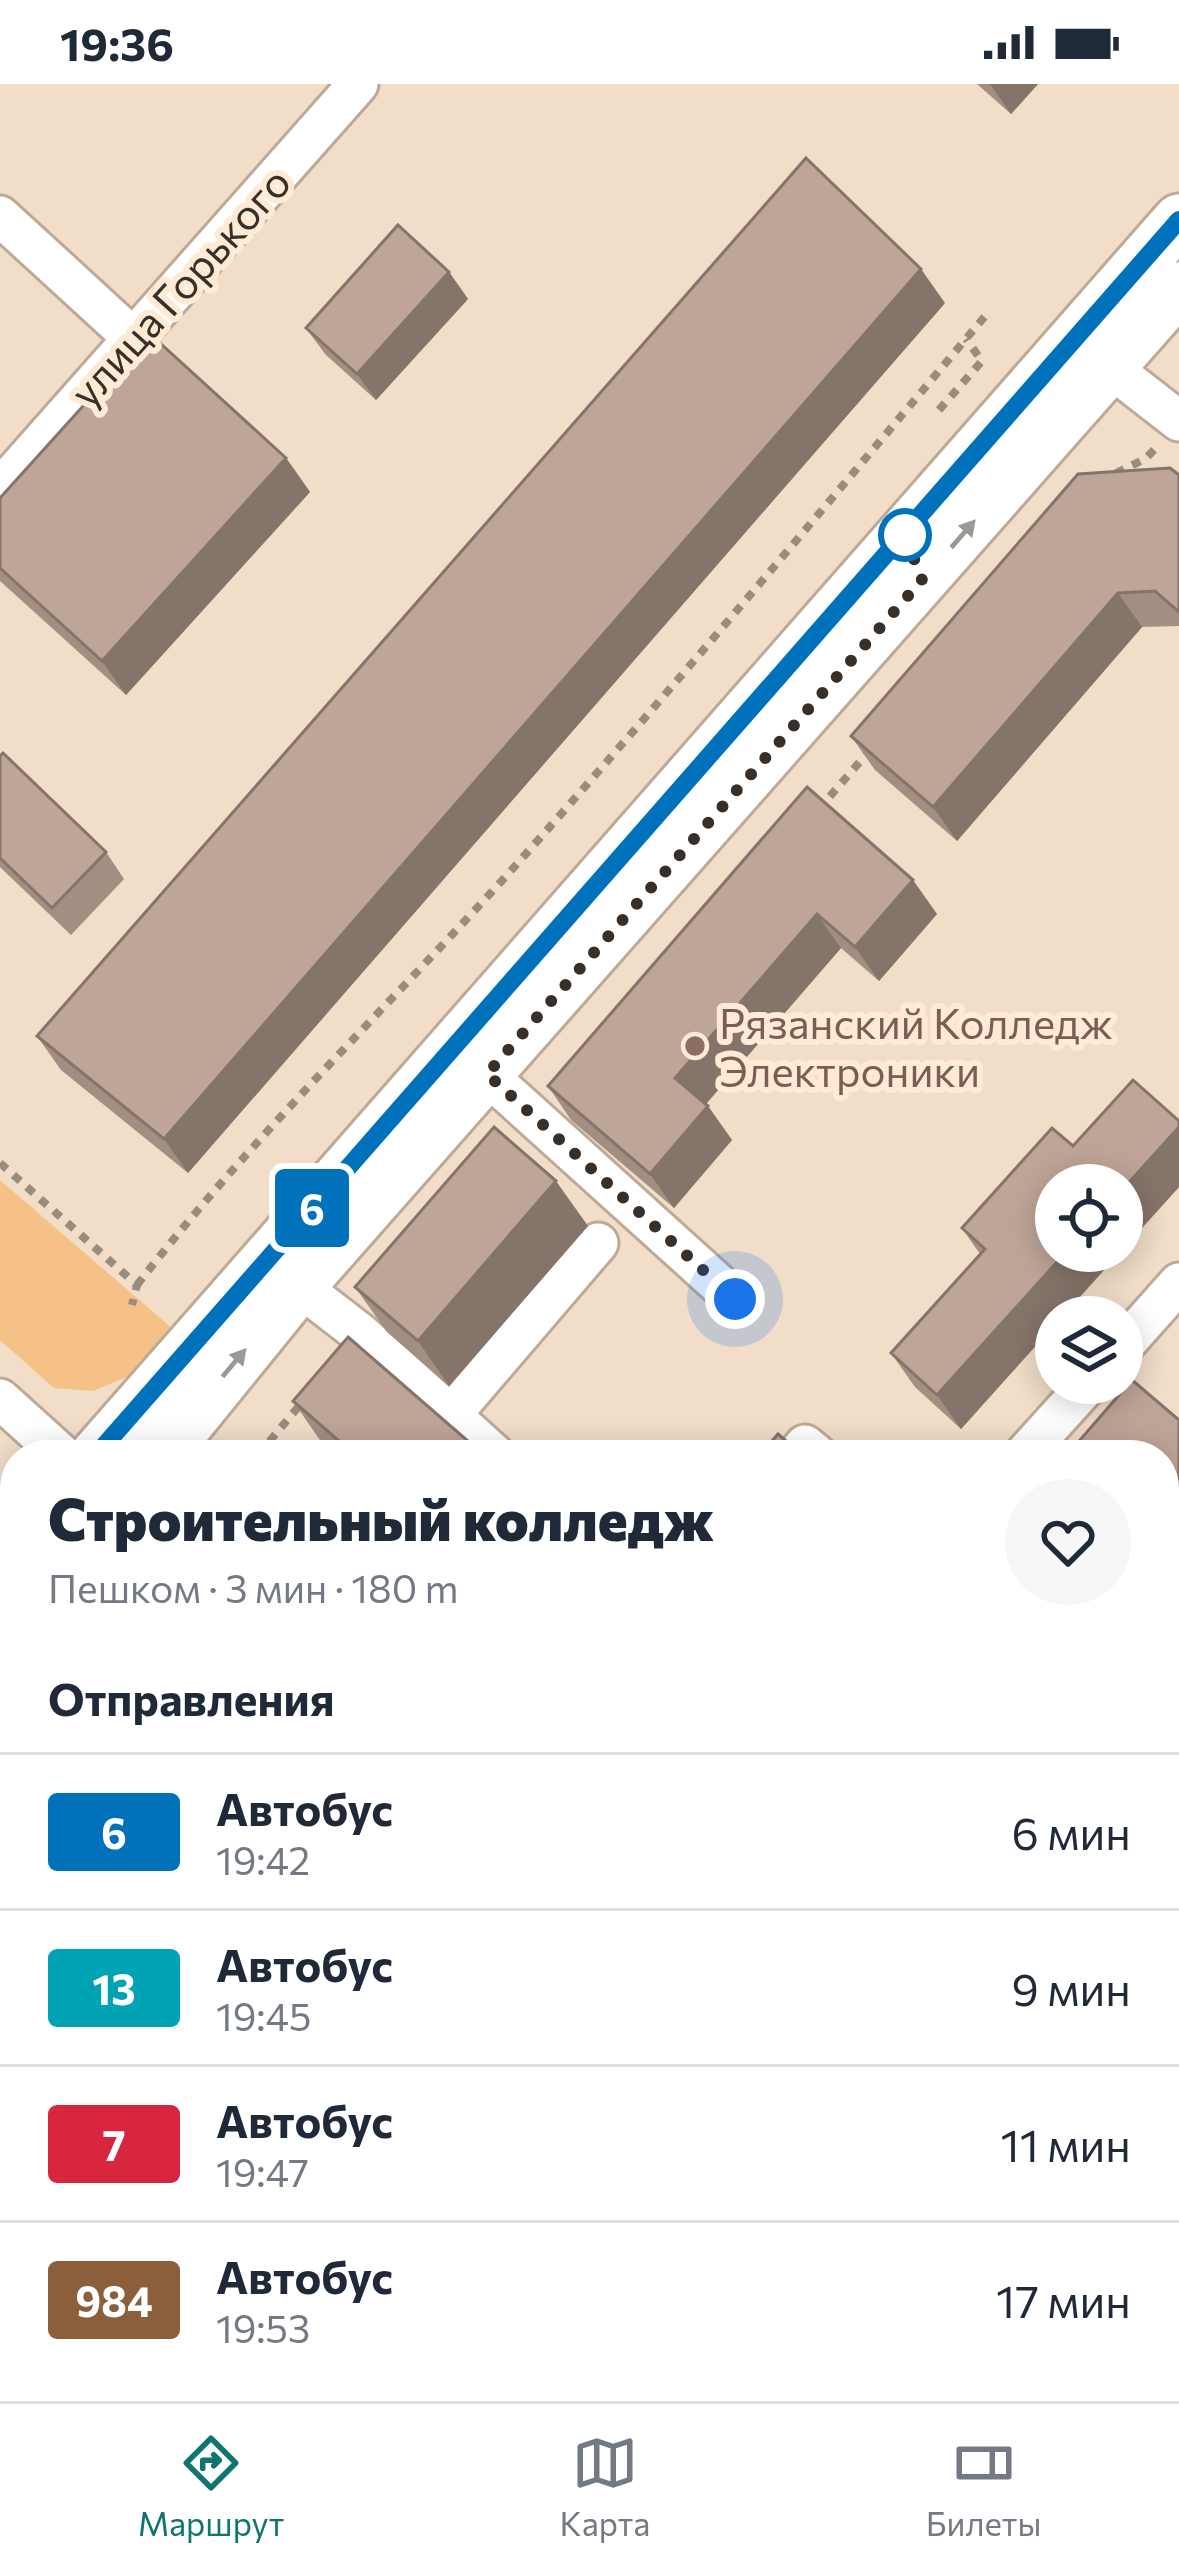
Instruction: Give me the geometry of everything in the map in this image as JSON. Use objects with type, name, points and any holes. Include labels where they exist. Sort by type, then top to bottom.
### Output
[{"type":"main road","points":[[174,1440],[299,1286],[487,1074],[1092,354],[1179,220]]},
{"type":"main road","points":[[110,1440],[1092,354],[1179,288]]},
{"type":"street","name":"улица Горького","points":[[0,489],[358,84]]},
{"type":"street","points":[[2,223],[133,338]]},
{"type":"street","points":[[1092,354],[1173,428]]},
{"type":"street","points":[[487,1074],[735,1299]]},
{"type":"street","points":[[450,1416],[598,1243]]},
{"type":"street","points":[[1143,1323],[1179,1283]]},
{"type":"street","points":[[299,1286],[362,1334],[478,1440]]},
{"type":"street","points":[[0,1399],[45,1440]]},
{"type":"street","points":[[1038,1440],[1070,1404]]},
{"type":"path","points":[[132,1305],[137,1285],[190,1215],[507,875],[986,315]]},
{"type":"path","points":[[939,410],[982,361],[966,339]]},
{"type":"path","points":[[1107,478],[1145,460],[1173,428]]},
{"type":"path","points":[[810,819],[872,747]]},
{"type":"path","points":[[0,1163],[137,1285]]},
{"type":"path","points":[[271,1440],[318,1384]]},
{"type":"shaded area","points":[[0,1180],[174,1330],[136,1373],[93,1391],[54,1388],[0,1340]]},
{"type":"building","points":[[806,158],[921,269],[164,1139],[37,1036]]},
{"type":"building","points":[[398,225],[449,272],[357,374],[306,328]]},
{"type":"building","points":[[149,333],[286,458],[102,661],[0,568],[0,498]]},
{"type":"building","points":[[1170,468],[1179,475],[1179,612],[1155,591],[1118,593],[933,807],[851,736],[1078,474]]},
{"type":"building","points":[[3,753],[106,852],[52,908],[0,858]]},
{"type":"building","name":"Рязанский Колледж Электроники","points":[[807,787],[913,880],[855,947],[817,914],[675,1078],[708,1106],[650,1174],[548,1086]]},
{"type":"building","points":[[1133,1080],[1179,1121],[1179,1127],[1143,1167],[1035,1164],[1035,1272],[1048,1272],[937,1395],[891,1353],[985,1249],[962,1228],[1052,1128],[1073,1146]]},
{"type":"building","points":[[494,1127],[556,1181],[418,1341],[355,1287]]},
{"type":"building","points":[[348,1337],[467,1440],[338,1440],[293,1401]]},
{"type":"building","points":[[1143,1389],[1179,1420],[1179,1440],[1080,1440],[1111,1404],[1143,1404]]},
{"type":"bus line","name":"6","points":[[109,1440],[1179,220]]},
{"type":"place","name":"Рязанский Колледж Электроники","points":[[695,1046]]},
{"type":"route","points":[[735,1299],[487,1074],[922,580],[905,535]]}]
